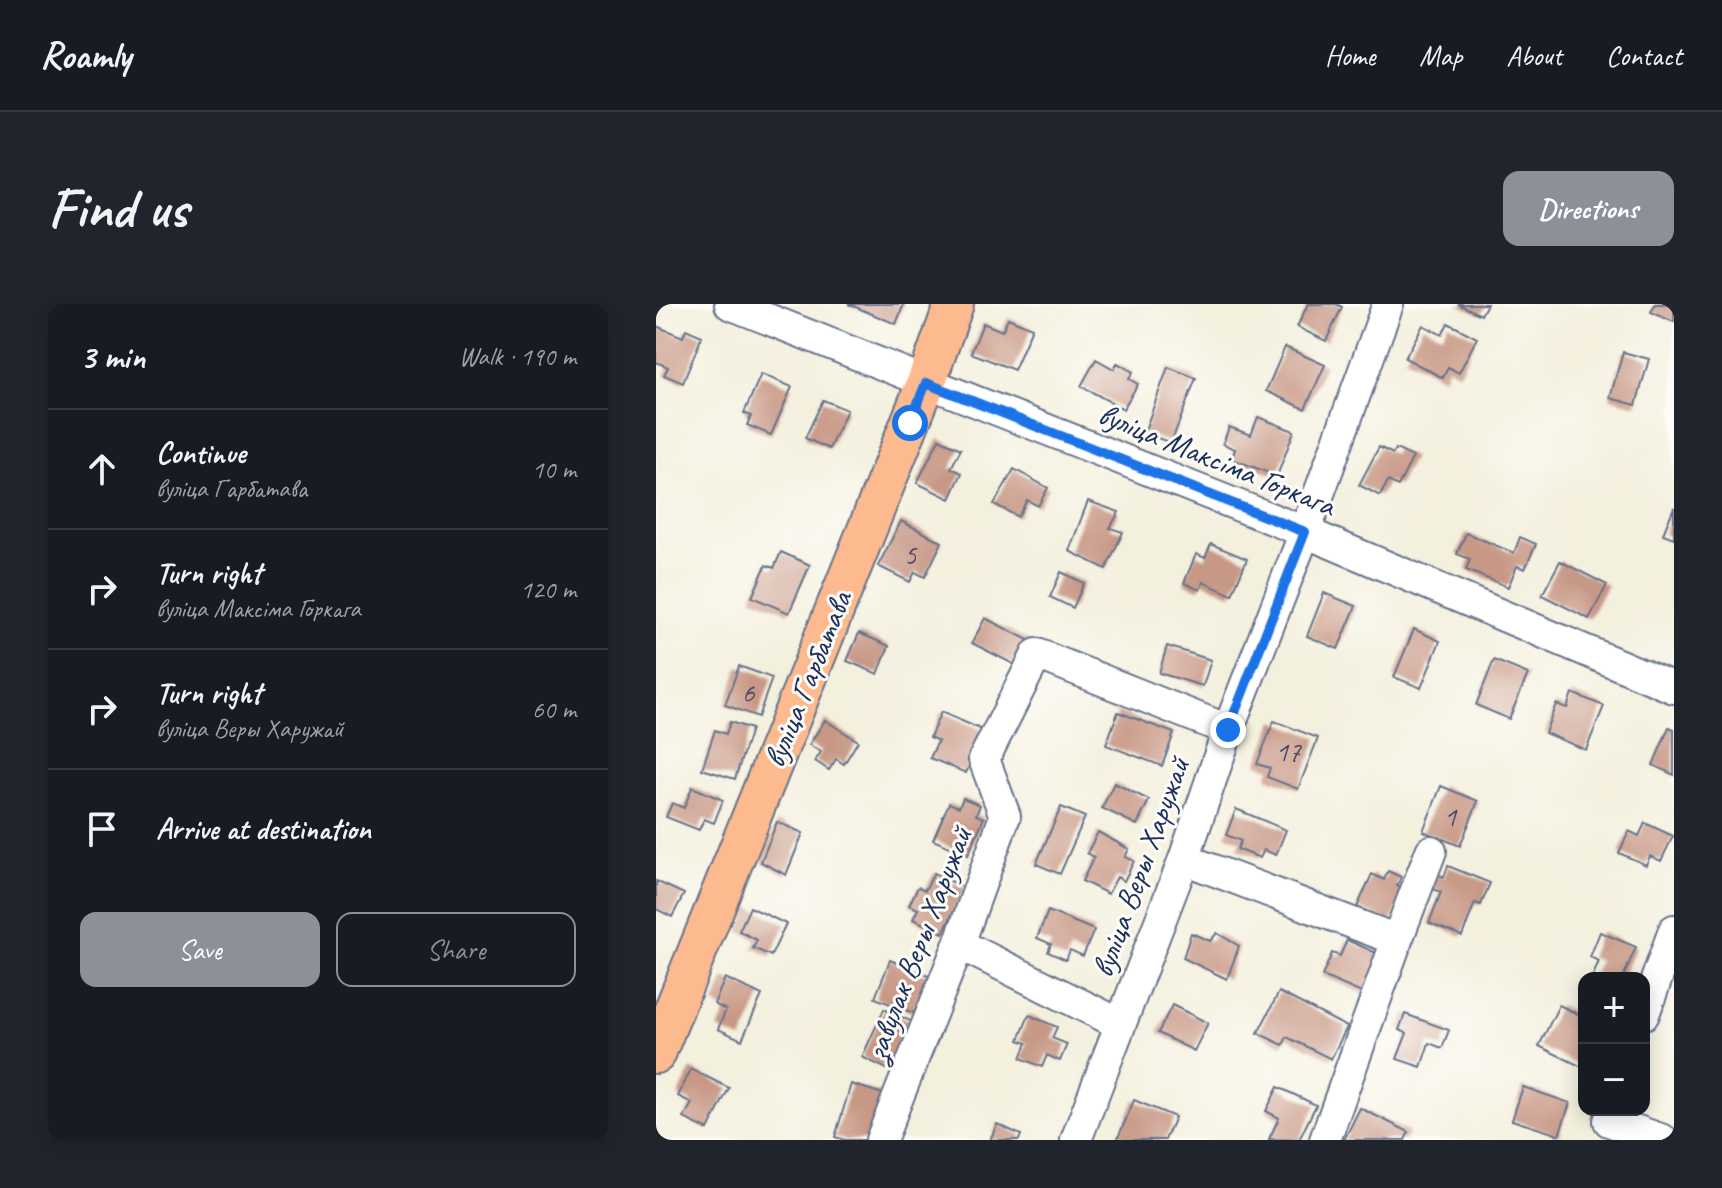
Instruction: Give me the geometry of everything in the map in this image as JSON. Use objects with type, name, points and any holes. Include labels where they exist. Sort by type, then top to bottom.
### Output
[{"type":"main road","name":"вуліца Гарбатава","points":[[656,1054],[926,383],[954,304]]},
{"type":"street","name":"вуліца Максіма Горкага","points":[[730,304],[1305,532],[1674,688]]},
{"type":"street","name":"вуліца Веры Харужай","points":[[1076,1140],[1184,859],[1228,730],[1305,532],[1388,304]]},
{"type":"street","name":"завулак Веры Харужай","points":[[881,1140],[959,944],[1005,816],[984,759],[1037,654],[1228,730]]},
{"type":"street","points":[[1325,1140],[1431,851]]},
{"type":"street","points":[[1184,859],[1397,940]]},
{"type":"street","points":[[1650,997],[1674,930]]},
{"type":"street","points":[[959,944],[1120,1024]]},
{"type":"street","points":[[1608,1124],[1663,1140]]},
{"type":"building","points":[[848,304],[904,304],[896,324]]},
{"type":"building","points":[[1308,304],[1336,304],[1342,307],[1326,341],[1297,327]]},
{"type":"building","points":[[1458,304],[1487,304],[1481,315]]},
{"type":"building","points":[[1655,304],[1674,304],[1674,322],[1651,312]]},
{"type":"building","points":[[1008,318],[1032,328],[1014,370],[971,353],[983,323],[1002,331]]},
{"type":"building","points":[[1448,323],[1477,338],[1459,373],[1448,367],[1443,378],[1405,358],[1423,325],[1442,335]]},
{"type":"building","points":[[656,326],[683,337],[686,329],[702,336],[683,383],[664,375],[668,367],[656,362]]},
{"type":"building","points":[[1285,347],[1325,365],[1305,409],[1266,391]]},
{"type":"building","points":[[1623,352],[1649,359],[1636,405],[1610,398]]},
{"type":"building","points":[[1096,359],[1114,369],[1117,363],[1133,372],[1129,379],[1138,384],[1123,409],[1081,386]]},
{"type":"building","points":[[1168,367],[1196,378],[1171,443],[1144,433]]},
{"type":"building","points":[[761,374],[792,387],[771,435],[747,425],[751,416],[744,413]]},
{"type":"building","points":[[823,400],[847,410],[829,449],[805,438]]},
{"type":"building","points":[[1258,417],[1294,431],[1277,476],[1232,459],[1235,449],[1223,444],[1229,427],[1251,435]]},
{"type":"building","points":[[939,439],[961,449],[951,468],[962,473],[950,499],[917,483]]},
{"type":"building","points":[[1379,447],[1393,454],[1396,449],[1413,457],[1398,486],[1388,481],[1380,496],[1359,485]]},
{"type":"building","points":[[1014,469],[1048,488],[1038,506],[1027,500],[1018,517],[994,504]]},
{"type":"building","points":[[1088,501],[1119,512],[1110,528],[1123,532],[1106,569],[1069,551]]},
{"type":"building","points":[[1674,507],[1674,538],[1663,534]]},
{"type":"building","points":[[901,521],[942,542],[925,577],[915,572],[910,582],[878,566]]},
{"type":"building","points":[[1466,533],[1514,553],[1520,537],[1536,544],[1525,569],[1517,566],[1508,587],[1466,570],[1470,559],[1457,554]]},
{"type":"building","points":[[1211,544],[1247,559],[1232,595],[1203,582],[1200,590],[1184,583],[1196,554],[1205,558]]},
{"type":"building","points":[[781,552],[810,565],[789,613],[752,597],[766,565],[774,568]]},
{"type":"building","points":[[1560,561],[1607,585],[1589,619],[1542,595]]},
{"type":"building","points":[[1061,572],[1084,583],[1073,608],[1050,597]]},
{"type":"building","points":[[1324,593],[1356,606],[1338,649],[1307,636]]},
{"type":"building","points":[[985,618],[1030,641],[1017,666],[972,643]]},
{"type":"building","points":[[1414,629],[1440,641],[1421,688],[1394,677]]},
{"type":"building","points":[[859,633],[889,646],[878,674],[847,661]]},
{"type":"building","points":[[1167,646],[1211,660],[1203,686],[1159,673]]},
{"type":"building","points":[[1494,660],[1528,674],[1509,719],[1476,705]]},
{"type":"building","points":[[739,666],[772,678],[758,717],[725,705]]},
{"type":"building","points":[[1572,693],[1604,706],[1586,750],[1545,733],[1556,704],[1567,708]]},
{"type":"building","points":[[941,712],[985,731],[966,773],[930,758],[938,741],[930,737]]},
{"type":"building","points":[[1118,712],[1174,733],[1162,766],[1106,745]]},
{"type":"building","points":[[825,720],[858,741],[844,764],[836,759],[829,770],[815,761],[821,752],[809,745]]},
{"type":"building","points":[[1274,721],[1318,738],[1298,789],[1267,777],[1270,768],[1257,764]]},
{"type":"building","points":[[730,722],[751,729],[735,779],[702,769],[715,730],[726,734]]},
{"type":"building","points":[[1669,727],[1674,729],[1674,775],[1653,765]]},
{"type":"building","points":[[1114,783],[1149,800],[1137,825],[1102,808]]},
{"type":"building","points":[[1441,786],[1478,801],[1460,846],[1423,831]]},
{"type":"building","points":[[692,787],[723,800],[714,823],[704,819],[699,830],[666,817],[672,803],[684,808]]},
{"type":"building","points":[[963,798],[980,805],[976,815],[984,818],[968,855],[933,840],[949,803],[959,807]]},
{"type":"building","points":[[1061,807],[1085,817],[1060,874],[1036,864]]},
{"type":"building","points":[[1236,809],[1286,830],[1276,855],[1264,850],[1260,858],[1237,849],[1241,841],[1226,835]]},
{"type":"building","points":[[777,822],[803,833],[786,875],[761,862]]},
{"type":"building","points":[[1645,823],[1673,836],[1661,861],[1650,856],[1646,865],[1619,853],[1629,831],[1639,836]]},
{"type":"building","points":[[1098,832],[1129,849],[1125,857],[1134,861],[1124,881],[1117,877],[1108,894],[1082,881],[1094,857],[1087,853]]},
{"type":"building","points":[[1448,866],[1490,883],[1481,905],[1475,903],[1462,936],[1429,923],[1441,892],[1431,888],[1437,874],[1444,877]]},
{"type":"building","points":[[1388,871],[1401,877],[1397,886],[1406,890],[1391,922],[1357,907],[1372,874],[1384,880]]},
{"type":"building","points":[[934,873],[965,888],[943,933],[913,919],[918,909],[909,905],[918,887],[925,890]]},
{"type":"building","points":[[656,881],[684,894],[672,917],[656,909]]},
{"type":"building","points":[[750,907],[786,924],[771,956],[753,948],[757,940],[739,931]]},
{"type":"building","points":[[1048,911],[1094,930],[1083,956],[1070,950],[1066,960],[1048,952],[1051,944],[1037,938]]},
{"type":"building","points":[[1600,932],[1636,947],[1626,972],[1594,972],[1599,961],[1590,957]]},
{"type":"building","points":[[1191,933],[1210,941],[1217,933],[1239,946],[1227,979],[1183,958]]},
{"type":"building","points":[[1347,940],[1381,955],[1364,994],[1322,976],[1332,953],[1340,956]]},
{"type":"building","points":[[890,960],[931,977],[916,1014],[875,998]]},
{"type":"building","points":[[725,978],[762,995],[742,1040],[718,1029],[726,1010],[714,1004]]},
{"type":"building","points":[[1279,992],[1347,1027],[1331,1059],[1287,1037],[1283,1045],[1258,1033]]},
{"type":"building","points":[[1172,1005],[1208,1023],[1194,1051],[1158,1033]]},
{"type":"building","points":[[1559,1005],[1578,1014],[1578,1065],[1539,1046]]},
{"type":"building","points":[[884,1009],[915,1023],[893,1072],[862,1057]]},
{"type":"building","points":[[1405,1014],[1449,1030],[1442,1048],[1429,1043],[1421,1067],[1397,1059],[1407,1033],[1399,1030]]},
{"type":"building","points":[[1029,1015],[1057,1027],[1052,1038],[1067,1044],[1060,1061],[1047,1055],[1042,1067],[1021,1058],[1027,1043],[1019,1040]]},
{"type":"building","points":[[691,1069],[729,1088],[708,1130],[684,1118],[692,1103],[678,1096]]},
{"type":"building","points":[[851,1084],[883,1094],[868,1140],[835,1137]]},
{"type":"building","points":[[1278,1087],[1316,1105],[1299,1140],[1269,1139],[1279,1118],[1266,1111]]},
{"type":"building","points":[[1523,1087],[1570,1103],[1559,1135],[1512,1120]]},
{"type":"building","points":[[1134,1100],[1175,1117],[1165,1140],[1117,1140]]},
{"type":"building","points":[[1360,1108],[1409,1132],[1405,1140],[1344,1140]]},
{"type":"building","points":[[997,1124],[1021,1135],[1019,1140],[990,1140]]},
{"type":"route","points":[[910,423],[926,383],[1305,532],[1228,730]]}]
